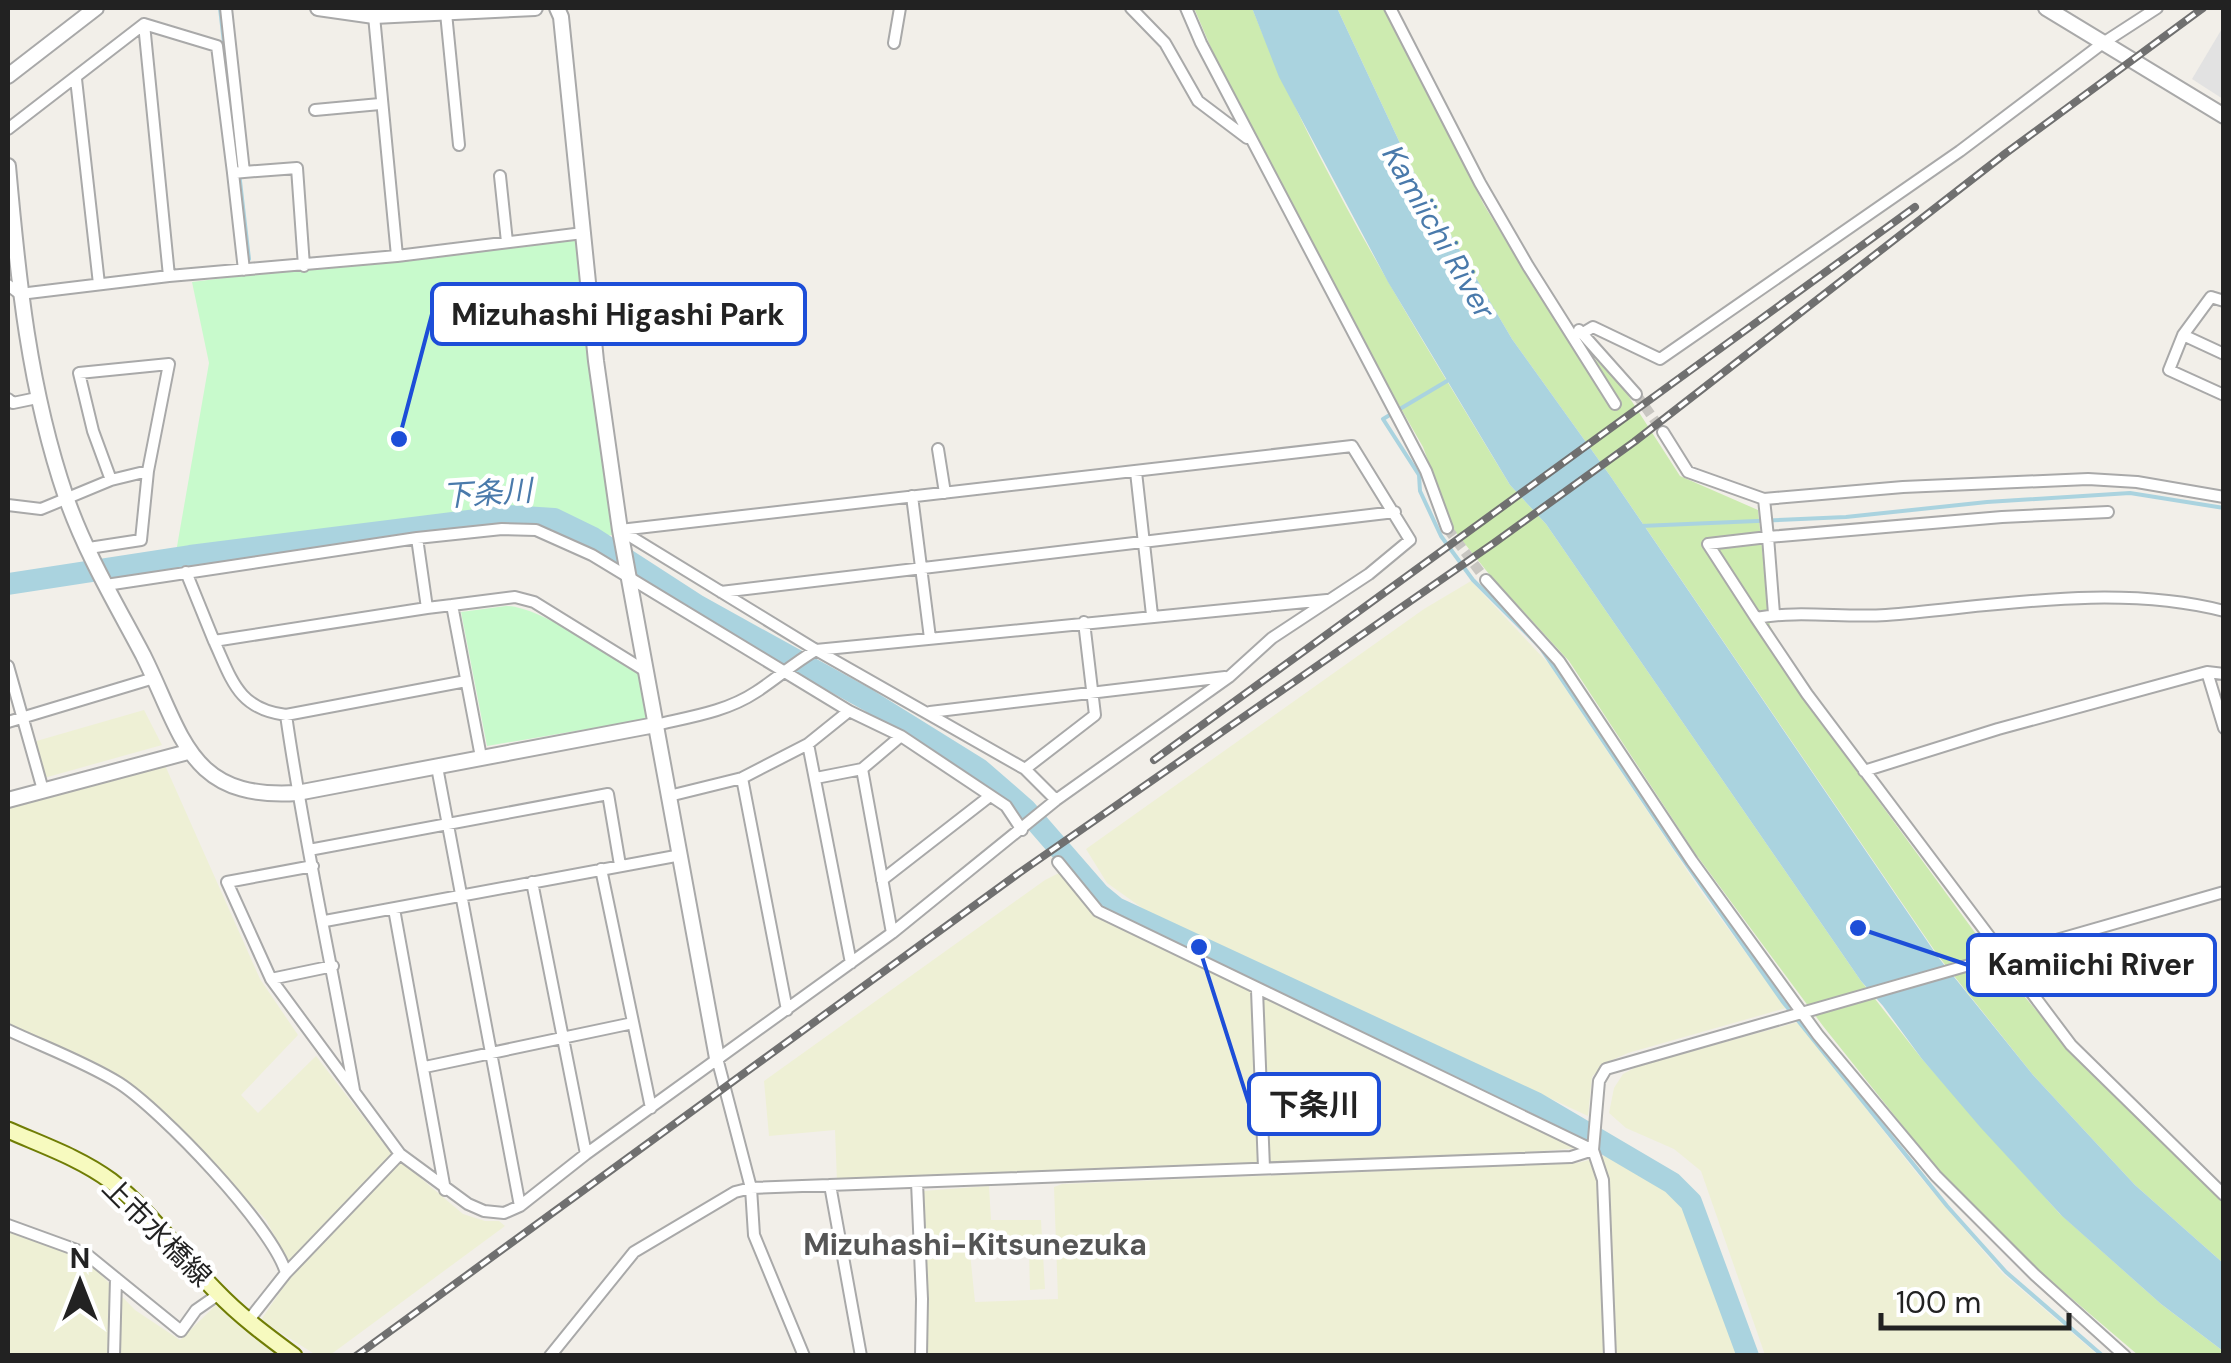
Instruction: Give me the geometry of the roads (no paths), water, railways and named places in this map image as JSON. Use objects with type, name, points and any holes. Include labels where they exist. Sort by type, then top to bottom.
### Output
[{"type":"main road","name":"上市水橋線","points":[[8,1130],[78,1161],[110,1181],[140,1208],[218,1294],[294,1356]]},
{"type":"street","points":[[8,76],[96,8]]},
{"type":"street","points":[[226,8],[244,270]]},
{"type":"street","points":[[318,8],[374,16],[534,8]]},
{"type":"street","points":[[556,8],[561,17],[596,361],[644,670],[717,1058],[751,1188],[754,1235],[804,1356]]},
{"type":"street","points":[[894,43],[900,8]]},
{"type":"street","points":[[1131,8],[1165,43],[1198,102],[1252,142]]},
{"type":"street","points":[[1186,8],[1252,142],[1426,471],[1447,528]]},
{"type":"street","points":[[1390,8],[1480,183],[1615,404]]},
{"type":"street","points":[[2046,8],[2224,116]]},
{"type":"street","points":[[1583,334],[1593,327],[1660,359],[1960,151],[2102,43],[2157,8]]},
{"type":"street","points":[[446,13],[460,145]]},
{"type":"street","points":[[374,16],[398,256]]},
{"type":"street","points":[[144,24],[216,46],[238,172]]},
{"type":"street","points":[[8,130],[144,24]]},
{"type":"street","points":[[144,24],[169,276]]},
{"type":"street","points":[[76,79],[99,284]]},
{"type":"street","points":[[315,110],[380,104]]},
{"type":"street","points":[[8,166],[14,290],[37,398],[67,499],[188,752],[234,788],[266,795],[297,793],[717,711],[755,693],[813,652],[1328,600]]},
{"type":"street","points":[[238,172],[297,168],[304,266]]},
{"type":"street","points":[[500,176],[506,242]]},
{"type":"street","points":[[14,290],[304,266],[584,233]]},
{"type":"street","points":[[2224,301],[2211,297],[2183,335],[2169,370],[2224,394]]},
{"type":"street","points":[[1558,314],[1583,334],[1636,394]]},
{"type":"street","points":[[2183,335],[2224,354]]},
{"type":"street","points":[[90,552],[142,540],[148,471],[169,364],[80,373],[93,430],[111,480]]},
{"type":"street","points":[[8,399],[13,403],[37,398]]},
{"type":"street","points":[[1663,432],[1688,472],[1764,499],[1902,487],[2088,479],[2138,482],[2224,497]]},
{"type":"street","points":[[312,866],[226,882],[270,979],[400,1154],[446,1190],[484,1211],[504,1213],[520,1206],[892,933],[1053,803],[1229,676],[1272,638],[1369,574],[1410,540],[1352,446],[912,496],[621,535]]},
{"type":"street","points":[[938,449],[945,493]]},
{"type":"street","points":[[8,505],[41,510],[111,480],[148,471]]},
{"type":"street","points":[[1136,472],[1152,615]]},
{"type":"street","points":[[912,496],[930,638]]},
{"type":"street","points":[[1764,499],[1774,614]]},
{"type":"street","points":[[721,592],[1394,512]]},
{"type":"street","points":[[2108,512],[2002,517],[1708,544],[1756,618],[1998,956],[2071,1045],[2224,1196]]},
{"type":"street","points":[[103,579],[186,572],[502,528],[536,530],[628,574],[786,668],[849,711],[901,736],[1006,806],[1025,827]]},
{"type":"street","points":[[621,535],[721,592],[813,652],[928,712],[1025,769],[1053,803]]},
{"type":"street","points":[[416,538],[427,608]]},
{"type":"street","points":[[186,572],[241,698],[275,714],[466,681]]},
{"type":"street","points":[[1486,580],[1559,661],[1692,861],[1802,1011],[1936,1176],[2035,1275],[2125,1356]]},
{"type":"street","points":[[214,641],[515,597],[534,602],[644,670]]},
{"type":"street","points":[[1756,618],[1774,614],[1882,615],[1992,603],[2131,599],[2224,612]]},
{"type":"street","points":[[452,605],[481,757]]},
{"type":"street","points":[[1025,769],[1095,715],[1084,622]]},
{"type":"street","points":[[8,666],[43,790]]},
{"type":"street","points":[[1864,770],[2208,672],[2224,674]]},
{"type":"street","points":[[2208,672],[2224,728]]},
{"type":"street","points":[[928,712],[1229,676]]},
{"type":"street","points":[[8,722],[154,678]]},
{"type":"street","points":[[669,796],[742,778],[808,744],[849,711]]},
{"type":"street","points":[[286,715],[297,793],[325,921],[355,1096]]},
{"type":"street","points":[[816,778],[862,769],[901,736]]},
{"type":"street","points":[[808,744],[851,963]]},
{"type":"street","points":[[8,800],[188,752]]},
{"type":"street","points":[[437,766],[520,1206]]},
{"type":"street","points":[[862,769],[892,933]]},
{"type":"street","points":[[742,778],[787,1010]]},
{"type":"street","points":[[309,850],[608,794],[620,865]]},
{"type":"street","points":[[882,880],[990,796]]},
{"type":"street","points":[[325,921],[681,855]]},
{"type":"street","points":[[1058,862],[1098,911],[1593,1150]]},
{"type":"street","points":[[601,869],[651,1108]]},
{"type":"street","points":[[532,882],[586,1154]]},
{"type":"street","points":[[1610,1356],[1602,1180],[1593,1150],[1599,1080],[1606,1068],[2224,892]]},
{"type":"street","points":[[394,909],[446,1190]]},
{"type":"street","points":[[270,979],[332,966]]},
{"type":"street","points":[[1257,990],[1264,1168]]},
{"type":"street","points":[[425,1066],[633,1023]]},
{"type":"street","points":[[8,1030],[120,1084],[134,1096],[175,1132],[256,1219],[283,1262],[286,1274]]},
{"type":"street","points":[[550,1356],[634,1252],[736,1192],[751,1188],[1572,1157],[1593,1150]]},
{"type":"street","points":[[248,1321],[286,1274],[400,1154]]},
{"type":"street","points":[[917,1182],[922,1356]]},
{"type":"street","points":[[830,1185],[861,1356]]},
{"type":"street","points":[[8,1224],[84,1253],[180,1331],[196,1310],[218,1294]]},
{"type":"street","points":[[114,1356],[116,1278]]},
{"type":"water","points":[[1252,8],[1337,8],[1412,169],[1512,339],[1611,477],[1938,957],[2033,1075],[2135,1185],[2223,1263],[2223,1351],[2161,1304],[2062,1216],[1981,1128],[1861,981],[1546,524],[1510,485],[1388,282],[1279,77]]},
{"type":"waterway","points":[[220,8],[249,259]]},
{"type":"waterway","points":[[364,8],[402,8]]},
{"type":"waterway","points":[[1447,381],[1383,419],[1419,475],[1420,491],[1441,536],[1473,580],[1540,647],[1783,1002],[1947,1206],[2006,1272],[2103,1356]]},
{"type":"waterway","points":[[1641,526],[1846,517],[1987,502],[2130,493],[2224,508]]},
{"type":"waterway","name":"下条川","points":[[8,584],[190,556],[508,516],[554,519],[593,538],[698,606],[868,700],[979,769],[1025,809],[1099,894],[1116,908],[1536,1103],[1672,1183],[1691,1202],[1748,1356]]},
{"type":"tunnel","points":[[1636,394],[1663,432]]},
{"type":"tunnel","points":[[1447,528],[1486,580]]},
{"type":"railway","points":[[356,1356],[1019,873],[1634,442],[2006,153],[2203,8]]},
{"type":"railway","points":[[1154,760],[1915,207]]},
{"type":"place","name":"Mizuhashi Higashi Park","points":[[399,439]]},
{"type":"place","name":"Kamiichi River","points":[[1858,928]]},
{"type":"place","name":"下条川","points":[[1199,947]]},
{"type":"district","name":"Mizuhashi-Kitsunezuka","points":[[975,1244]]}]
